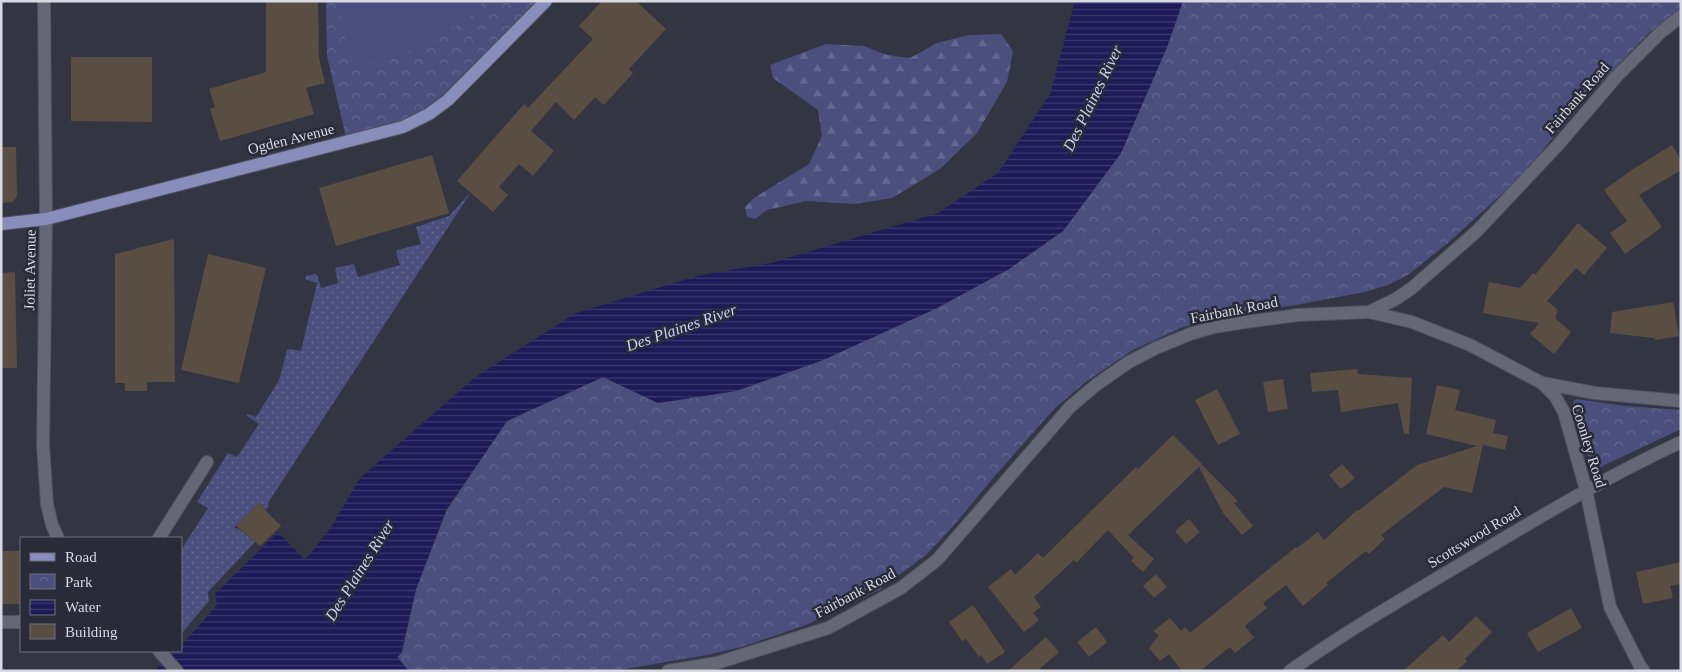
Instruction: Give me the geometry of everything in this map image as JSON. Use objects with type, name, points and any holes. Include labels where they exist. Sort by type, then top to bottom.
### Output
[{"type":"main road","name":"Ogden Avenue","points":[[1,224],[46,219],[403,127],[429,114],[448,100],[546,1]]},
{"type":"street","name":"Joliet Avenue","points":[[44,1],[46,219],[44,445],[47,504],[52,525],[58,537]]},
{"type":"street","name":"Fairbank Road","points":[[668,671],[717,663],[828,628],[902,588],[937,560],[1070,408],[1096,385],[1129,362],[1156,348],[1190,334],[1214,328],[1245,322],[1298,316],[1369,312],[1396,300],[1476,232],[1558,145],[1617,76],[1660,33],[1681,16]]},
{"type":"street","name":"Coonley Road","points":[[1369,312],[1412,322],[1470,345],[1542,383],[1556,396],[1564,412],[1586,490],[1610,607],[1644,671]]},
{"type":"street","points":[[1542,383],[1595,393],[1681,401]]},
{"type":"street","name":"Scottswood Road","points":[[1290,671],[1313,654],[1586,490],[1681,442]]},
{"type":"street","points":[[160,537],[207,462]]},
{"type":"street","points":[[1,622],[20,622]]},
{"type":"street","points":[[160,652],[177,671]]},
{"type":"green space","points":[[326,1],[540,1],[443,99],[401,124],[346,137],[327,56]]},
{"type":"green space","points":[[339,1],[485,1],[456,26],[423,45],[370,64],[351,68]]},
{"type":"green space","points":[[1183,1],[1681,1],[1681,7],[1649,33],[1594,90],[1516,181],[1449,242],[1408,275],[1388,285],[1365,292],[1246,312],[1183,327],[1133,350],[1087,381],[1055,408],[926,555],[879,590],[806,625],[741,647],[707,655],[613,671],[409,671],[397,657],[402,653],[416,589],[447,510],[507,421],[603,377],[658,403],[736,391],[823,360],[937,308],[1009,269],[1063,231],[1121,153],[1167,47]]},
{"type":"green space","points":[[1001,34],[1013,51],[1007,82],[977,133],[940,169],[892,198],[855,204],[806,201],[767,210],[755,219],[747,217],[745,207],[754,198],[809,164],[822,136],[818,110],[773,78],[770,65],[826,44],[864,46],[887,55],[910,58],[937,43],[969,35]]},
{"type":"green space","points":[[471,192],[268,503],[269,506],[265,510],[262,504],[259,503],[235,526],[235,528],[255,542],[208,592],[209,601],[182,633],[182,548],[208,508],[197,502],[228,453],[237,457],[259,424],[247,416],[247,414],[256,417],[279,380],[287,350],[301,351],[317,283],[305,279],[306,276],[317,275],[321,288],[338,283],[335,268],[354,264],[358,277],[400,265],[397,250],[421,244],[416,227],[449,216]]},
{"type":"green space","points":[[1576,399],[1625,406],[1681,410],[1681,429],[1594,470],[1589,465],[1584,438],[1573,408],[1573,402]]},
{"type":"water","name":"Des Plaines River","points":[[1075,1],[1183,1],[1167,47],[1121,153],[1063,231],[1009,269],[937,308],[823,360],[736,391],[658,403],[603,377],[507,421],[446,510],[416,589],[401,653],[397,657],[409,671],[154,671],[176,652],[182,652],[182,645],[217,605],[215,594],[278,532],[305,560],[330,529],[360,478],[474,378],[576,313],[697,276],[771,263],[938,213],[998,173],[1050,94]]},
{"type":"building","points":[[266,1],[318,1],[319,58],[325,83],[306,88],[314,114],[220,141],[210,109],[215,107],[209,89],[266,72]]},
{"type":"building","points":[[602,1],[636,1],[666,29],[629,69],[633,73],[604,105],[595,97],[574,120],[556,102],[531,131],[554,151],[533,176],[519,164],[499,187],[508,195],[493,212],[457,181],[524,104],[528,108],[593,39],[579,26]]},
{"type":"building","points":[[71,57],[152,57],[152,122],[71,121]]},
{"type":"building","points":[[1672,145],[1681,160],[1681,170],[1639,195],[1662,227],[1625,254],[1610,233],[1627,221],[1604,190],[1633,169]]},
{"type":"building","points":[[1,147],[16,147],[17,196],[13,202],[1,203]]},
{"type":"building","points":[[432,155],[449,213],[336,246],[319,188]]},
{"type":"building","points":[[1578,223],[1607,248],[1584,275],[1576,268],[1547,301],[1558,310],[1555,318],[1571,332],[1554,354],[1530,334],[1539,323],[1483,313],[1489,282],[1520,288],[1533,273],[1535,275]]},
{"type":"building","points":[[174,239],[175,382],[147,382],[147,391],[125,391],[125,383],[115,383],[115,254]]},
{"type":"building","points":[[208,254],[266,268],[239,383],[181,370]]},
{"type":"building","points":[[15,272],[17,368],[1,368],[1,273]]},
{"type":"building","points":[[1673,302],[1679,336],[1655,340],[1654,338],[1610,333],[1612,312]]},
{"type":"building","points":[[1357,369],[1358,374],[1412,378],[1409,434],[1404,434],[1398,403],[1341,412],[1338,390],[1312,392],[1310,373]]},
{"type":"building","points":[[1283,379],[1288,409],[1268,412],[1263,382]]},
{"type":"building","points":[[1437,385],[1460,390],[1455,410],[1496,420],[1493,433],[1508,436],[1505,450],[1483,445],[1472,493],[1444,487],[1381,535],[1385,539],[1369,554],[1366,551],[1326,583],[1328,585],[1303,606],[1286,585],[1263,603],[1267,608],[1245,626],[1254,638],[1235,653],[1230,647],[1200,671],[1182,671],[1169,654],[1160,661],[1149,648],[1159,635],[1153,631],[1170,618],[1181,631],[1185,627],[1190,633],[1296,547],[1318,532],[1324,540],[1357,510],[1417,465],[1477,446],[1426,434]]},
{"type":"building","points":[[1217,389],[1240,434],[1218,445],[1195,400]]},
{"type":"building","points":[[1173,435],[1202,464],[1128,535],[1154,559],[1143,572],[1131,561],[1134,558],[1108,530],[1076,563],[1074,560],[1034,597],[1041,607],[1033,613],[1039,620],[1024,632],[988,587],[1011,569],[1015,575],[1038,553],[1043,558],[1136,467],[1138,469]]},
{"type":"building","points":[[1342,464],[1355,478],[1341,489],[1329,475]]},
{"type":"building","points":[[1202,465],[1238,501],[1234,503],[1253,526],[1242,535],[1223,513],[1199,467]]},
{"type":"building","points":[[260,502],[265,510],[281,526],[260,546],[236,526]]},
{"type":"building","points":[[1189,519],[1200,532],[1186,544],[1175,531]]},
{"type":"building","points":[[3,551],[20,551],[20,604],[1,604],[1,557],[3,557]]},
{"type":"building","points":[[1681,562],[1681,584],[1670,586],[1673,598],[1643,604],[1636,572]]},
{"type":"building","points":[[1156,574],[1167,587],[1154,598],[1143,586]]},
{"type":"building","points":[[973,605],[1005,652],[987,664],[981,655],[979,657],[966,639],[962,641],[949,622]]},
{"type":"building","points":[[1571,608],[1582,628],[1538,652],[1527,633]]},
{"type":"building","points":[[1476,616],[1492,632],[1465,659],[1467,661],[1456,671],[1403,671],[1443,635],[1449,642]]},
{"type":"building","points":[[1096,627],[1107,642],[1089,657],[1077,642]]},
{"type":"building","points":[[1046,637],[1059,652],[1037,671],[1008,671]]}]
